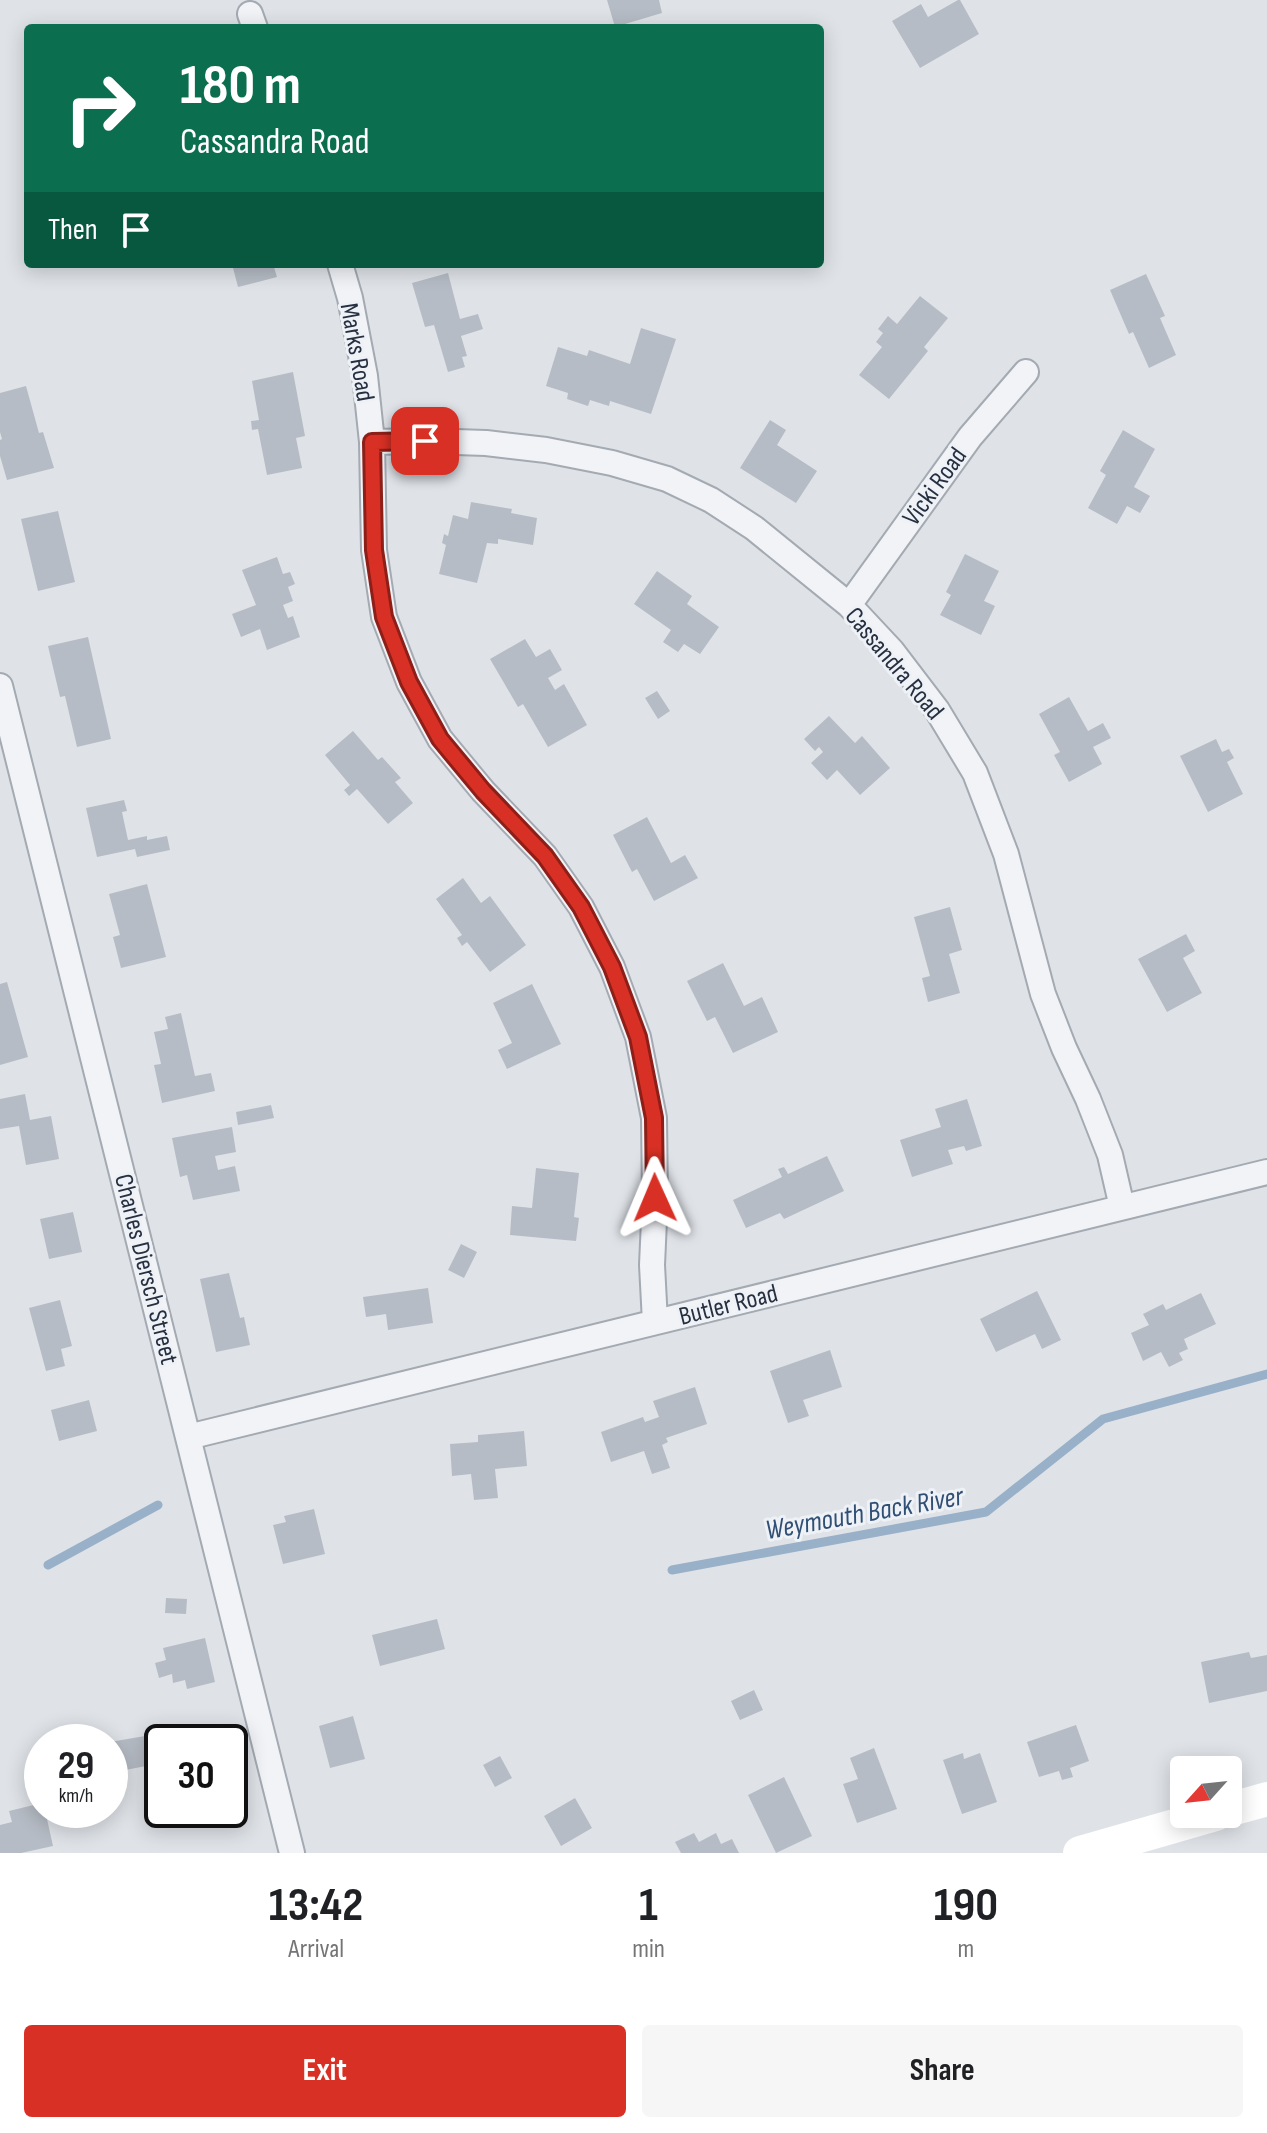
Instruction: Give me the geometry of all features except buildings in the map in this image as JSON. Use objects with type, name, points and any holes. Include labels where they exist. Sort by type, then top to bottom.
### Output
[{"type":"main road","points":[[1242,1806],[1267,1799]]},
{"type":"main road","points":[[1094,1851],[1148,1843],[1183,1828]]},
{"type":"street","name":"Marks Road","points":[[341,268],[365,376],[372,442],[374,550],[384,617],[409,682],[440,739],[483,791],[545,856],[581,907],[612,967],[638,1037],[654,1118],[652,1265],[655,1322]]},
{"type":"street","name":"Vicki Road","points":[[849,605],[970,437],[1026,372]]},
{"type":"street","name":"Cassandra Road","points":[[372,442],[486,443],[546,450],[612,463],[667,479],[711,500],[754,528],[849,605],[892,651],[937,710],[975,773],[1006,854],[1043,994],[1110,1155],[1122,1207]]},
{"type":"street","name":"Charles Diersch Street","points":[[0,686],[292,1853]]},
{"type":"street","name":"Butler Road","points":[[188,1437],[1267,1172]]},
{"type":"waterway","name":"Weymouth Back River","points":[[672,1570],[986,1512],[1103,1419],[1267,1374]]},
{"type":"waterway","name":"Weymouth Back River","points":[[48,1565],[158,1505]]},
{"type":"route","points":[[425,441],[372,442],[374,550],[384,617],[409,682],[440,739],[483,791],[545,856],[581,907],[612,967],[638,1037],[654,1118],[655,1198]]}]
